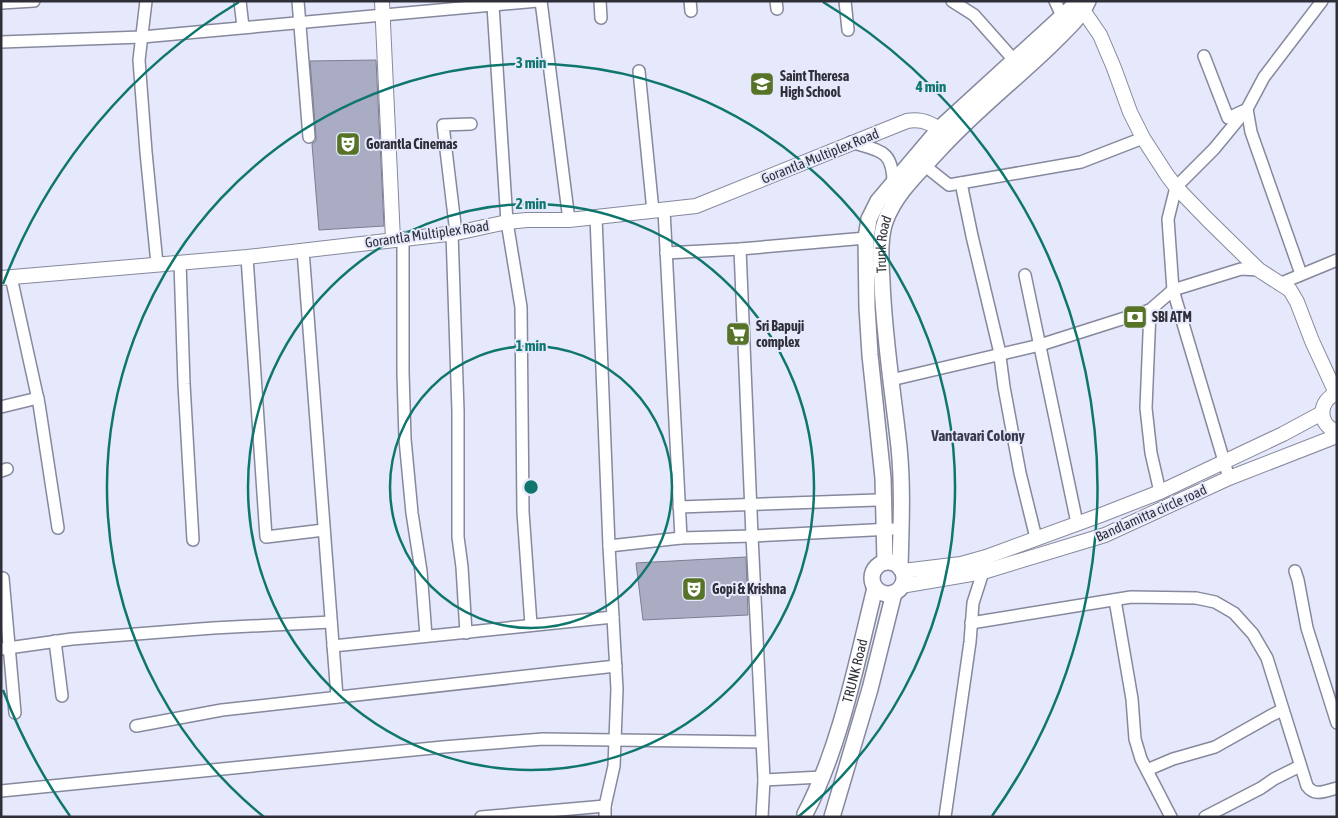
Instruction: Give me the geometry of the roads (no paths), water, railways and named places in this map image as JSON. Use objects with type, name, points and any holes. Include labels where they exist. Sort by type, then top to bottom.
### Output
[{"type":"main road","name":"Trunk Road","points":[[832,817],[900,580],[902,495],[899,449],[883,304],[882,240],[884,224],[890,209],[925,166],[945,134],[1014,60],[1062,16],[1082,4]]},
{"type":"main road","name":"Trunk Road","points":[[885,562],[883,478],[873,392],[867,307],[866,238],[869,219],[878,201],[893,183],[945,134],[1040,55],[1082,4]]},
{"type":"main road","points":[[885,562],[893,563],[900,580],[887,594],[875,588],[872,580],[872,572],[877,565],[885,562]]},
{"type":"main road","name":"TRUNK Road","points":[[804,816],[831,752],[852,683],[875,588]]},
{"type":"main road","points":[[804,816],[811,812],[818,813],[824,817]]},
{"type":"street","points":[[1,3],[34,1]]},
{"type":"street","points":[[146,1],[139,60],[157,264]]},
{"type":"street","points":[[240,1],[243,28]]},
{"type":"street","points":[[298,1],[309,137]]},
{"type":"street","points":[[1,42],[142,37],[300,22],[382,8],[494,6],[539,1],[569,220]]},
{"type":"street","points":[[600,1],[601,18]]},
{"type":"street","points":[[845,1],[848,30]]},
{"type":"street","points":[[952,1],[974,15],[1014,60]]},
{"type":"street","points":[[1055,1],[1062,16]]},
{"type":"street","points":[[1229,478],[1173,290],[1168,219],[1176,187],[1214,149],[1247,109],[1264,77],[1322,1]]},
{"type":"street","points":[[1082,4],[1100,36],[1143,138],[1176,187],[1259,270],[1290,290],[1336,393],[1325,401],[1322,413],[1326,425],[1337,432]]},
{"type":"street","points":[[494,6],[507,222],[521,307],[523,512],[531,625]]},
{"type":"street","points":[[382,8],[398,239],[405,439],[412,513],[421,571],[426,636]]},
{"type":"street","points":[[1204,56],[1228,118],[1247,109]]},
{"type":"street","points":[[639,71],[666,253],[680,538]]},
{"type":"street","points":[[1247,109],[1251,132],[1301,274]]},
{"type":"street","name":"Gorantla Multiplex Road","points":[[6,277],[247,257],[454,233],[507,222],[569,220],[696,206],[851,142],[913,120],[926,121],[945,134]]},
{"type":"street","points":[[466,633],[458,537],[458,411],[454,233],[443,125],[471,124]]},
{"type":"street","points":[[925,166],[950,185],[1081,162],[1143,138]]},
{"type":"street","points":[[851,142],[886,155],[892,165],[893,183]]},
{"type":"street","points":[[961,183],[1000,355],[1004,388],[1020,473],[1036,538]]},
{"type":"street","points":[[481,817],[605,812],[614,766],[617,688],[609,546],[596,217]]},
{"type":"street","points":[[666,253],[740,249],[866,238]]},
{"type":"street","points":[[740,249],[750,505],[764,780],[762,817]]},
{"type":"street","points":[[303,250],[337,697]]},
{"type":"street","points":[[247,257],[266,538],[324,530]]},
{"type":"street","points":[[1279,284],[1337,260]]},
{"type":"street","points":[[180,262],[184,384],[193,540]]},
{"type":"street","points":[[891,380],[1040,345],[1150,310],[1173,290],[1241,269],[1259,270]]},
{"type":"street","points":[[1025,275],[1077,523]]},
{"type":"street","points":[[6,277],[38,398],[58,528]]},
{"type":"street","points":[[1150,310],[1146,408],[1151,453],[1160,492]]},
{"type":"street","points":[[1,407],[38,398]]},
{"type":"street","points":[[900,580],[961,564],[982,565],[1036,538],[1160,492],[1283,434],[1322,413]]},
{"type":"street","name":"Bandlamitta circle road","points":[[982,565],[1105,535],[1229,478],[1337,436]]},
{"type":"street","points":[[679,508],[878,500]]},
{"type":"street","points":[[609,546],[680,538],[901,529]]},
{"type":"street","points":[[945,817],[973,604],[982,565]]},
{"type":"street","points":[[1295,571],[1307,628],[1337,723]]},
{"type":"street","points":[[3,578],[6,649],[15,713]]},
{"type":"street","points":[[971,623],[1131,597],[1196,598],[1215,602],[1234,613],[1253,634],[1267,658],[1307,786],[1312,792],[1320,793],[1337,788]]},
{"type":"street","points":[[1115,600],[1132,699],[1135,739],[1147,770],[1171,817]]},
{"type":"street","points":[[333,646],[613,617]]},
{"type":"street","points":[[6,649],[55,641],[213,628],[331,622]]},
{"type":"street","points":[[55,641],[62,696]]},
{"type":"street","points":[[136,726],[222,710],[616,666]]},
{"type":"street","points":[[1147,770],[1173,759],[1214,746],[1282,710]]},
{"type":"street","points":[[1,791],[442,747],[543,739],[762,742]]},
{"type":"street","points":[[1205,817],[1300,766]]},
{"type":"street","points":[[764,780],[822,777]]},
{"type":"place","name":"Saint Theresa High School","points":[[762,84]]},
{"type":"place","name":"Gorantla Cinemas","points":[[348,144]]},
{"type":"place","name":"SBI ATM","points":[[1135,317]]},
{"type":"place","name":"Sri Bapuji complex","points":[[738,334]]},
{"type":"place","name":"Gopi & Krishna","points":[[694,589]]},
{"type":"district","name":"Vantavari Colony","points":[[978,436]]}]
